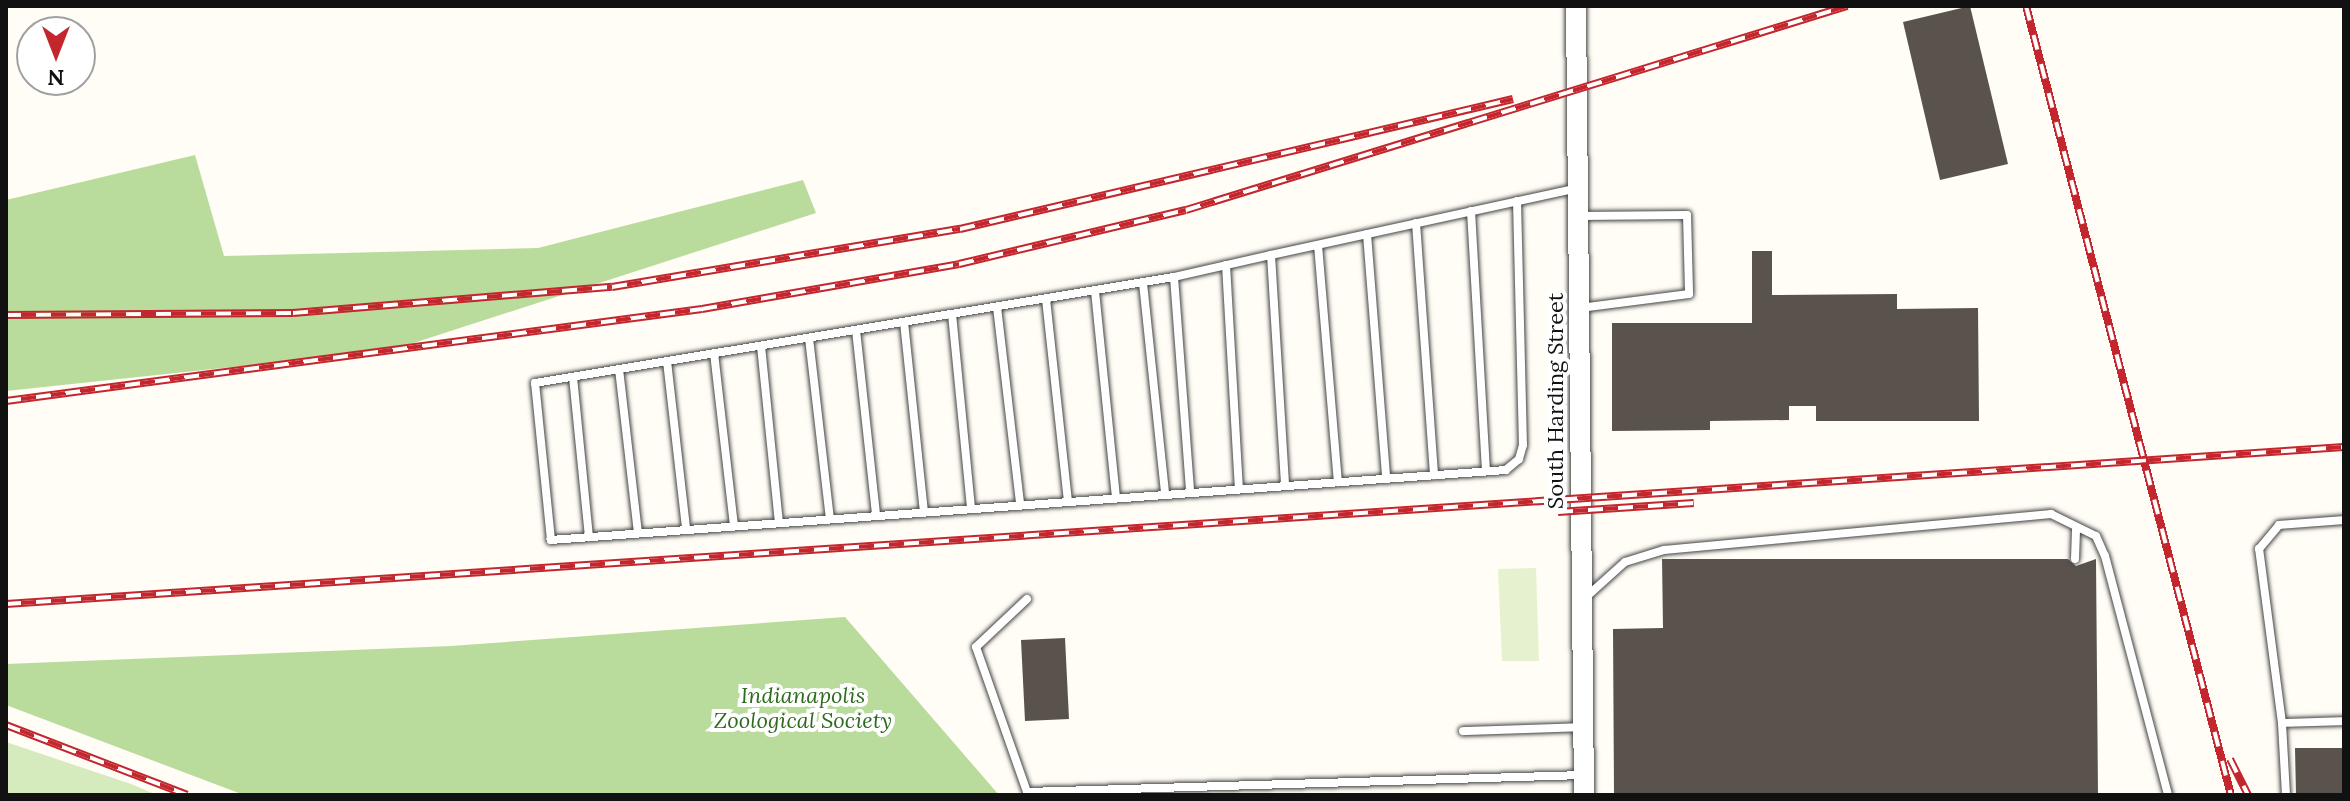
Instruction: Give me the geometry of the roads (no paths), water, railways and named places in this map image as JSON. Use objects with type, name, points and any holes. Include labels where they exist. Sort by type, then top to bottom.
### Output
[{"type":"street","name":"South Harding Street","points":[[1576,6],[1584,785]]},
{"type":"lane","points":[[1517,201],[1523,445],[1519,459],[1506,470],[551,540],[535,383],[1143,283],[1174,277],[1416,223],[1517,201],[1579,188]]},
{"type":"lane","points":[[1471,211],[1486,471]]},
{"type":"lane","points":[[1579,216],[1687,215],[1689,294],[1579,308]]},
{"type":"lane","points":[[1416,223],[1434,475]]},
{"type":"lane","points":[[1367,234],[1386,478]]},
{"type":"lane","points":[[1318,245],[1338,482]]},
{"type":"lane","points":[[1271,255],[1285,485]]},
{"type":"lane","points":[[1226,265],[1239,489]]},
{"type":"lane","points":[[1174,277],[1190,491]]},
{"type":"lane","points":[[1143,283],[1165,493]]},
{"type":"lane","points":[[1095,291],[1116,497]]},
{"type":"lane","points":[[1046,299],[1068,500]]},
{"type":"lane","points":[[997,307],[1020,504]]},
{"type":"lane","points":[[952,314],[971,508]]},
{"type":"lane","points":[[904,322],[924,511]]},
{"type":"lane","points":[[856,330],[876,515]]},
{"type":"lane","points":[[809,338],[830,519]]},
{"type":"lane","points":[[761,346],[779,522]]},
{"type":"lane","points":[[714,353],[734,526]]},
{"type":"lane","points":[[667,361],[686,529]]},
{"type":"lane","points":[[619,369],[638,533]]},
{"type":"lane","points":[[573,377],[589,537]]},
{"type":"lane","points":[[1582,600],[1625,562],[1664,550],[2051,514],[2096,536],[2105,556],[2168,795]]},
{"type":"lane","points":[[2286,795],[2282,723],[2259,549],[2279,525],[2344,520]]},
{"type":"lane","points":[[2075,559],[2076,527]]},
{"type":"lane","points":[[1027,599],[976,647],[1027,792],[1584,785]]},
{"type":"lane","points":[[2282,723],[2344,721]]},
{"type":"lane","points":[[1463,731],[1583,727]]},
{"type":"railway","points":[[6,401],[702,309],[959,264],[1186,210],[1847,6]]},
{"type":"railway","points":[[2026,6],[2231,795]]},
{"type":"railway","points":[[6,315],[293,313],[612,287],[960,229],[1513,99]]},
{"type":"railway","points":[[6,604],[2344,447]]},
{"type":"railway","points":[[1558,512],[1694,503]]},
{"type":"railway","points":[[6,725],[187,795]]},
{"type":"railway","points":[[2230,759],[2248,795]]},
{"type":"park label","name":"Indianapolis Zoological Society","points":[[803,708]]}]
